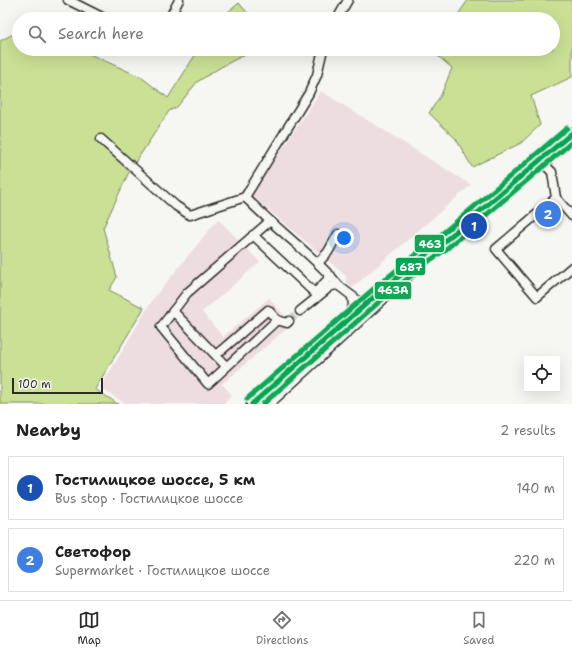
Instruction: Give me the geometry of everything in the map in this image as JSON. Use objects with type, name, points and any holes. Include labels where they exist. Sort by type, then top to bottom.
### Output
[{"type":"main road","points":[[268,404],[368,308],[572,133]]},
{"type":"main road","points":[[252,404],[344,324],[368,308],[374,297],[425,255],[440,245]]},
{"type":"lane","points":[[68,0],[92,12]]},
{"type":"lane","points":[[173,12],[179,0]]},
{"type":"lane","points":[[341,12],[348,0]]},
{"type":"lane","points":[[101,139],[176,206],[190,214],[245,196],[309,92],[317,75],[321,56]]},
{"type":"lane","points":[[540,160],[552,172],[556,198],[572,216]]},
{"type":"lane","points":[[245,196],[270,221],[318,263],[339,286],[368,308]]},
{"type":"lane","points":[[556,198],[496,249],[537,297],[572,267]]},
{"type":"lane","points":[[216,355],[268,310],[284,320],[226,366],[208,384],[161,327],[187,293],[270,221]]},
{"type":"lane","points":[[318,263],[328,252],[338,234]]},
{"type":"lane","points":[[254,235],[316,295]]},
{"type":"lane","points":[[299,310],[316,295],[331,276]]},
{"type":"lane","points":[[331,276],[340,281],[355,295],[363,298],[374,297]]},
{"type":"lane","points":[[316,295],[335,285],[339,286]]},
{"type":"lane","points":[[344,324],[351,313],[353,306],[352,296]]},
{"type":"lane","points":[[173,311],[226,366]]},
{"type":"shaded area","points":[[321,91],[471,185],[352,288],[346,282],[346,276],[251,195]]},
{"type":"shaded area","points":[[218,219],[260,262],[202,312],[223,337],[269,298],[292,324],[222,384],[232,395],[223,404],[126,404],[100,388],[153,299]]},
{"type":"green space","points":[[468,0],[572,0],[572,77],[531,96],[540,125],[521,143],[472,167],[456,139],[429,113],[441,95],[452,68],[438,56],[560,56],[560,12],[460,12]]},
{"type":"green space","points":[[239,3],[247,12],[228,12]]},
{"type":"green space","points":[[12,35],[12,56],[94,56],[141,77],[168,98],[195,56],[242,56],[197,82],[177,107],[169,111],[129,172],[103,228],[117,277],[109,290],[144,308],[95,389],[118,404],[0,404],[0,41]]},
{"type":"tunnel","points":[[289,321],[300,311]]},
{"type":"transit line","name":"463","points":[[247,399],[370,292],[436,239],[567,128]]},
{"type":"transit line","name":"687","points":[[252,404],[374,297],[425,255],[440,245],[572,133]]},
{"type":"transit line","name":"463А","points":[[263,404],[379,302],[429,261],[445,250],[572,142]]},
{"type":"place","name":"Светофор","points":[[548,214]]},
{"type":"place","name":"Гостилицкое шоссе, 5 км","points":[[474,226]]}]
